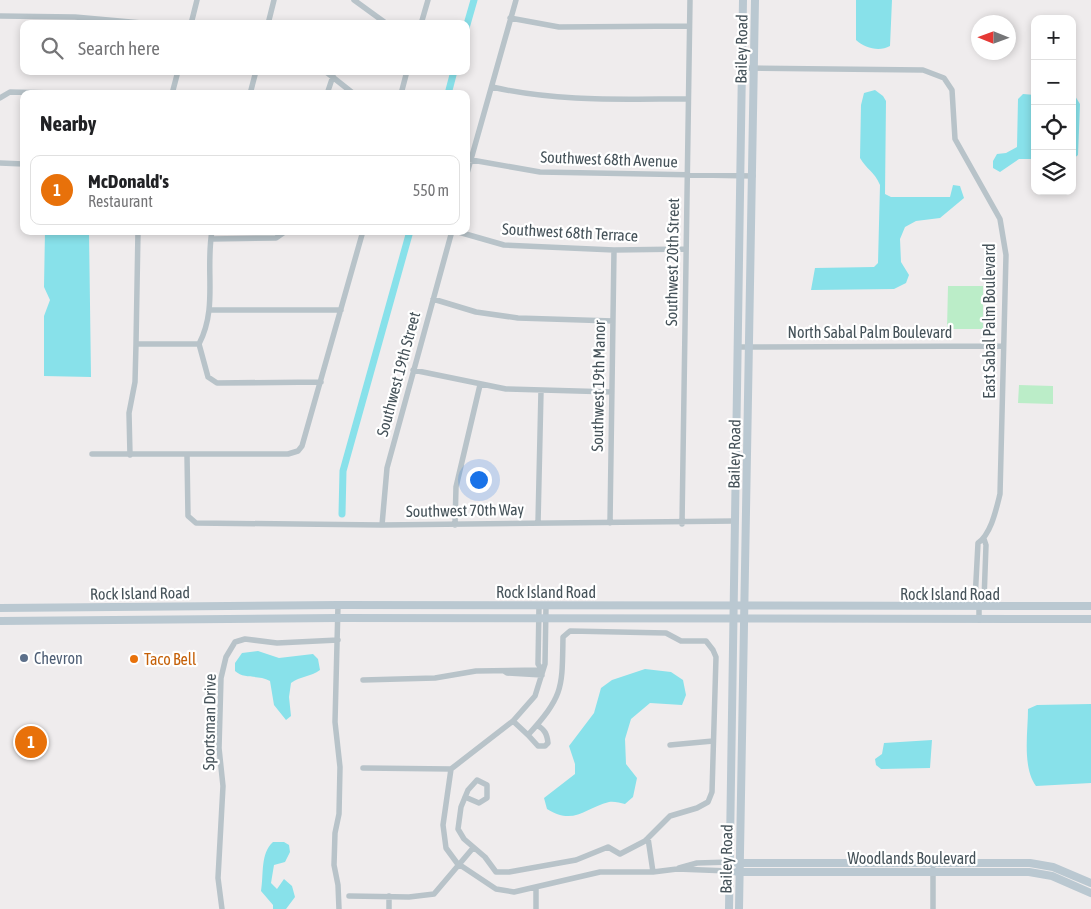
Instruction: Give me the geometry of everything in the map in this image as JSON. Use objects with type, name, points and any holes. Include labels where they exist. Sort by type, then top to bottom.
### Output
[{"type":"street","points":[[193,20],[197,0]]},
{"type":"street","points":[[269,20],[274,0]]},
{"type":"street","points":[[354,0],[382,20]]},
{"type":"street","points":[[422,20],[428,0]]},
{"type":"street","points":[[470,154],[492,87],[516,0]]},
{"type":"street","name":"Southwest 20th Street","points":[[682,524],[690,0]]},
{"type":"street","name":"Bailey Road","points":[[729,909],[743,0]]},
{"type":"street","name":"Bailey Road","points":[[740,909],[755,0]]},
{"type":"street","points":[[0,16],[75,17],[108,20]]},
{"type":"street","points":[[510,18],[559,26],[689,26]]},
{"type":"street","name":"East Sabal Palm Boulevard","points":[[742,68],[923,70],[944,78],[952,90],[955,139],[1000,219],[1006,255],[1000,494],[996,512],[984,539],[986,545],[984,600],[979,608],[979,620]]},
{"type":"street","points":[[173,90],[177,75]]},
{"type":"street","points":[[251,90],[255,75]]},
{"type":"street","points":[[402,90],[406,75]]},
{"type":"street","points":[[329,90],[333,76],[349,90]]},
{"type":"street","points":[[492,87],[527,95],[565,99],[688,99]]},
{"type":"street","points":[[1,96],[10,92],[20,92]]},
{"type":"street","name":"Southwest 68th Avenue","points":[[470,160],[540,172],[752,176]]},
{"type":"street","points":[[0,164],[20,164]]},
{"type":"street","points":[[130,455],[129,413],[134,382],[136,344],[138,235]]},
{"type":"street","points":[[212,235],[210,310],[207,328],[198,344],[208,377],[217,383],[321,382]]},
{"type":"street","points":[[211,239],[276,238],[281,235]]},
{"type":"street","points":[[92,454],[288,454],[298,451],[302,446],[321,382],[362,235]]},
{"type":"street","name":"Southwest 19th Street","points":[[382,525],[387,468],[452,235]]},
{"type":"street","name":"Southwest 68th Terrace","points":[[468,235],[504,245],[614,250],[686,249]]},
{"type":"street","name":"Southwest 19th Manor","points":[[610,523],[614,250]]},
{"type":"street","points":[[433,299],[476,312],[518,318],[612,321]]},
{"type":"street","points":[[210,310],[341,310]]},
{"type":"street","points":[[136,344],[198,344]]},
{"type":"street","name":"North Sabal Palm Boulevard","points":[[738,347],[1003,346]]},
{"type":"street","points":[[413,370],[480,386],[541,391],[612,392]]},
{"type":"street","points":[[455,524],[456,487],[480,386]]},
{"type":"street","points":[[538,523],[541,391]]},
{"type":"street","name":"Southwest 70th Way","points":[[187,455],[188,516],[196,524],[682,524],[735,521]]},
{"type":"street","points":[[338,605],[335,722],[339,759],[339,814],[335,833],[334,865],[339,894],[339,909]]},
{"type":"street","name":"Rock Island Road","points":[[0,608],[338,605],[979,608],[1091,606]]},
{"type":"street","points":[[363,768],[451,769],[513,721],[535,696],[546,664],[542,606]]},
{"type":"street","name":"Rock Island Road","points":[[0,621],[338,618],[1091,619]]},
{"type":"street","points":[[465,797],[458,829],[473,848],[485,857],[496,872],[510,872],[576,860],[608,846],[620,854],[648,838],[670,816],[697,808],[708,802],[712,792],[716,657],[714,650],[706,641],[681,641],[666,633],[570,630],[563,637],[562,681],[557,698],[528,735]]},
{"type":"street","name":"Sportsman Drive","points":[[222,909],[218,878],[223,786],[218,748],[221,678],[226,657],[235,642],[245,639],[277,643],[338,640]]},
{"type":"street","points":[[363,680],[435,678],[476,671],[514,669],[542,672]]},
{"type":"street","points":[[513,721],[538,746],[545,746],[548,743],[544,729],[537,725]]},
{"type":"street","points":[[670,745],[713,741]]},
{"type":"street","points":[[451,769],[443,825],[446,848],[457,863],[496,890],[514,892],[600,872],[653,872],[677,869],[697,863],[730,862]]},
{"type":"street","points":[[648,838],[653,872]]},
{"type":"street","points":[[349,896],[409,897],[434,894],[457,863],[473,848]]},
{"type":"street","name":"Woodlands Boulevard","points":[[730,862],[1030,863],[1053,867],[1091,883]]},
{"type":"street","points":[[933,862],[933,909]]},
{"type":"street","points":[[677,869],[730,872]]},
{"type":"street","name":"Woodlands Boulevard","points":[[730,872],[1029,872],[1052,876],[1091,893]]},
{"type":"street","points":[[536,888],[536,909]]},
{"type":"street","points":[[389,896],[389,909]]},
{"type":"green space","points":[[948,286],[983,286],[983,329],[947,329]]},
{"type":"green space","points":[[1019,385],[1053,386],[1053,404],[1018,403]]},
{"type":"water","points":[[856,0],[892,0],[890,46],[881,49],[872,48],[856,40]]},
{"type":"water","points":[[875,90],[886,101],[885,194],[891,197],[950,197],[953,185],[960,186],[964,198],[940,218],[916,221],[905,227],[900,239],[901,262],[909,275],[906,283],[894,289],[811,290],[815,268],[874,267],[878,263],[880,185],[860,158],[861,105],[864,93]]},
{"type":"water","points":[[1023,94],[1031,95],[1031,159],[1019,159],[1000,172],[993,168],[993,161],[997,154],[1006,153],[1017,147],[1018,99]]},
{"type":"water","points":[[1076,98],[1080,104],[1078,155],[1076,157]]},
{"type":"water","points":[[45,235],[89,235],[91,377],[44,376],[44,316],[50,300],[44,287]]},
{"type":"water","points":[[258,651],[279,658],[313,654],[318,659],[320,670],[291,683],[289,697],[291,716],[286,720],[274,705],[270,681],[239,674],[235,671],[235,663],[242,653]]},
{"type":"water","points":[[645,669],[671,672],[683,680],[686,695],[682,705],[650,703],[631,719],[625,739],[626,764],[637,778],[633,797],[625,804],[609,802],[572,816],[556,814],[547,809],[544,798],[575,774],[575,764],[569,746],[594,713],[601,688],[612,680]]},
{"type":"water","points":[[1091,704],[1091,783],[1036,786],[1027,759],[1028,709],[1037,705]]},
{"type":"water","points":[[932,740],[930,768],[881,769],[876,765],[875,759],[882,754],[884,743]]},
{"type":"water","points":[[273,842],[284,842],[289,845],[290,852],[285,862],[274,865],[271,883],[277,889],[284,879],[292,886],[295,897],[286,909],[273,909],[273,905],[261,891],[264,858]]},
{"type":"waterway","points":[[468,20],[474,0]]},
{"type":"waterway","points":[[449,90],[453,75]]},
{"type":"waterway","points":[[342,514],[343,471],[409,235]]},
{"type":"place","name":"Chevron","points":[[24,658]]},
{"type":"place","name":"Taco Bell","points":[[134,659]]},
{"type":"place","name":"McDonald's","points":[[31,742]]}]
